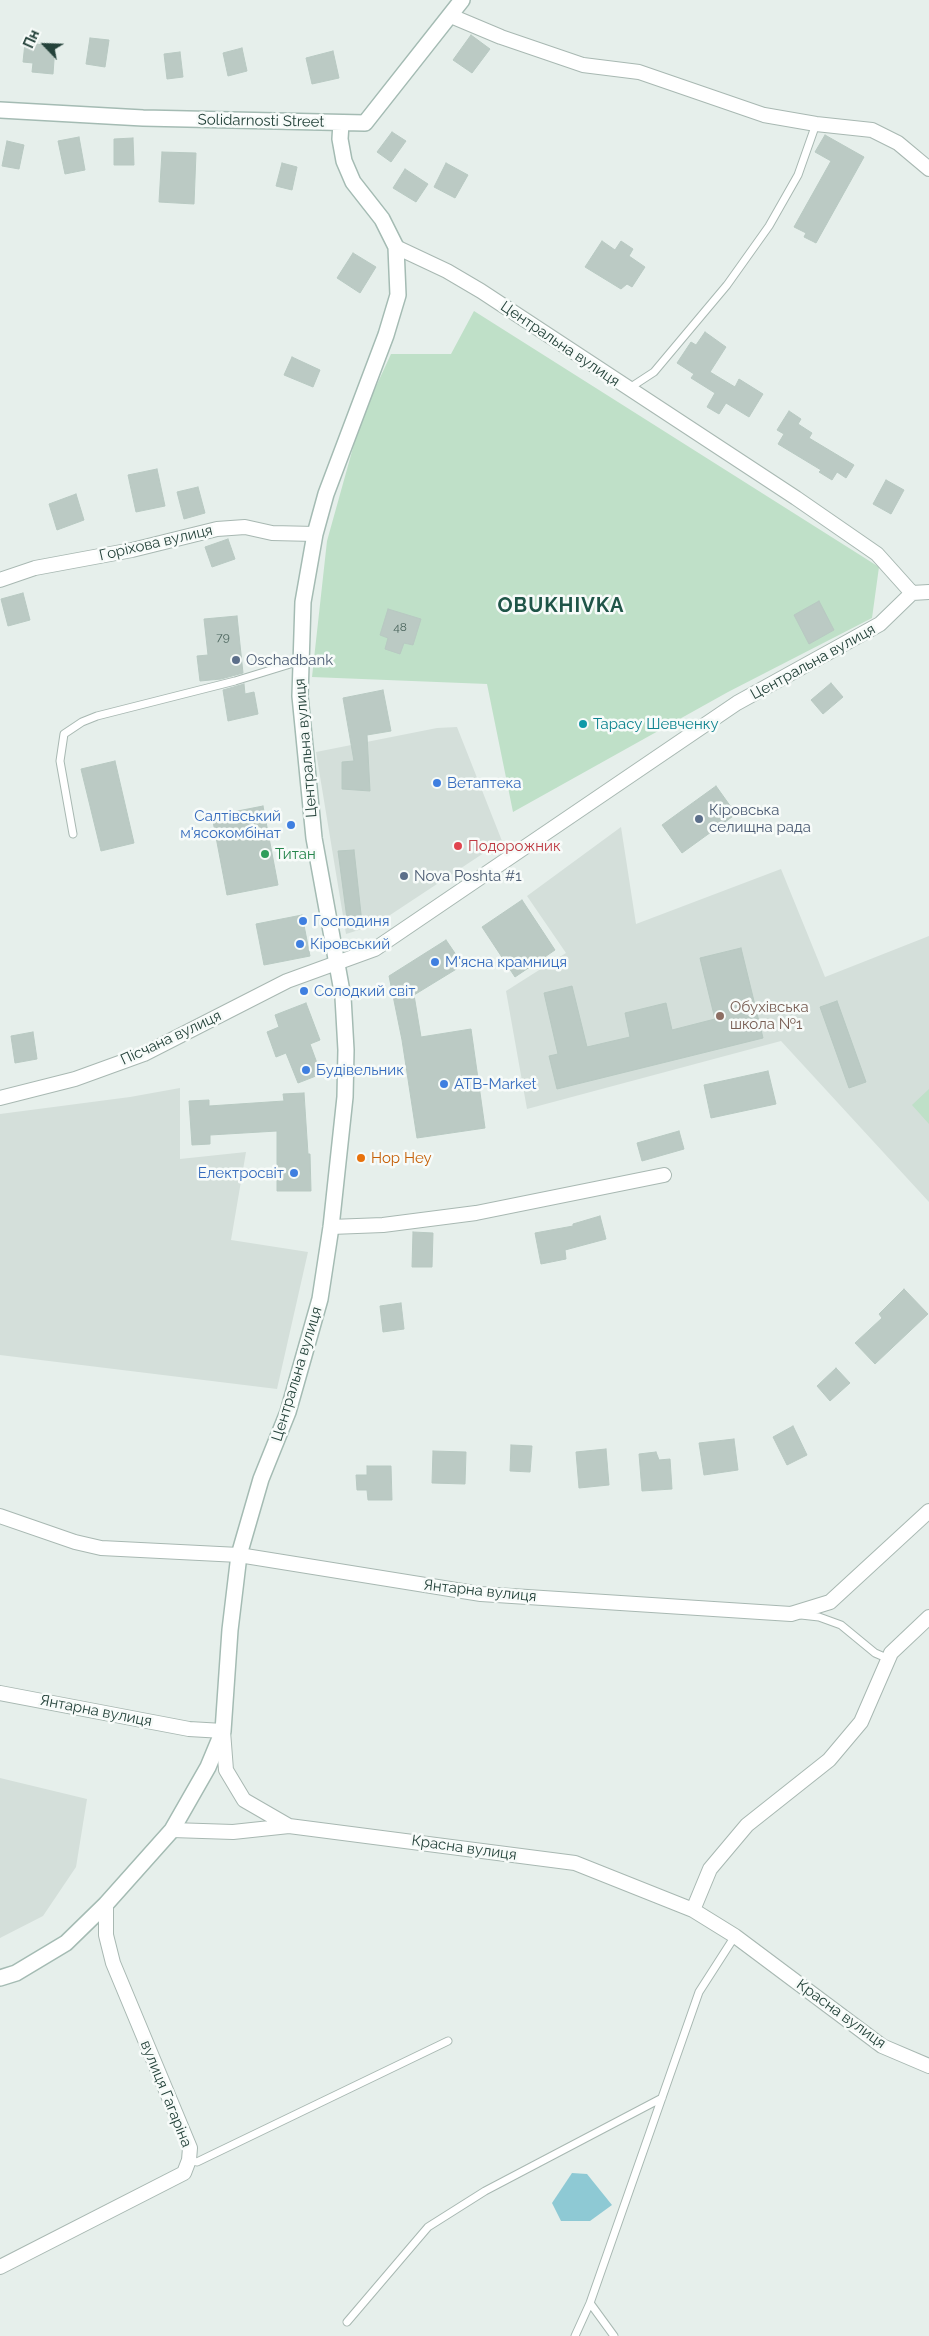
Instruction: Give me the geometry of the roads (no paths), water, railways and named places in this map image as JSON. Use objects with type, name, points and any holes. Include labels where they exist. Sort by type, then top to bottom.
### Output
[{"type":"street","name":"Solidarnosti Street","points":[[0,110],[143,118],[365,123],[462,0]]},
{"type":"street","points":[[451,16],[501,37],[583,65],[639,72],[764,115],[816,124],[872,130],[898,143],[929,169]]},
{"type":"street","name":"Центральна вулиця","points":[[172,1830],[208,1767],[222,1731],[230,1630],[239,1556],[261,1480],[288,1412],[320,1299],[331,1227],[345,1097],[346,1050],[343,997],[314,838],[300,696],[303,602],[315,534],[326,494],[386,334],[398,295],[396,247],[382,219],[353,182],[347,168],[340,139],[341,123]]},
{"type":"street","name":"Центральна вулиця","points":[[336,962],[375,949],[738,703],[880,624],[912,593],[877,554],[660,408],[628,389],[481,291],[447,271],[396,247]]},
{"type":"street","name":"Горіхова вулиця","points":[[0,580],[35,568],[132,550],[217,529],[244,527],[272,533],[315,534]]},
{"type":"street","points":[[912,593],[929,592]]},
{"type":"street","name":"Пісчана вулиця","points":[[0,1098],[76,1079],[144,1054],[287,981],[336,962]]},
{"type":"street","points":[[331,1227],[383,1225],[476,1213],[664,1175]]},
{"type":"street","name":"Янтарна вулиця","points":[[0,1516],[75,1542],[101,1548],[239,1556],[481,1594],[790,1614],[830,1602],[929,1511]]},
{"type":"street","points":[[693,1910],[710,1869],[747,1825],[829,1760],[862,1722],[891,1653],[929,1617]]},
{"type":"street","name":"Янтарна вулиця","points":[[0,1692],[190,1729],[222,1731]]},
{"type":"street","points":[[222,1731],[226,1770],[244,1800],[289,1826]]},
{"type":"street","name":"Красна вулиця","points":[[172,1830],[233,1832],[289,1826],[575,1863],[693,1910],[735,1936],[882,2046],[929,2066]]},
{"type":"street","points":[[0,1978],[16,1973],[66,1943],[106,1904],[172,1830]]},
{"type":"street","name":"вулиця Гагаріна","points":[[0,2267],[184,2172],[189,2160],[190,2148],[112,1963],[106,1935],[106,1904]]},
{"type":"lane","points":[[628,389],[654,372],[728,285],[769,226],[798,175],[816,124]]},
{"type":"lane","points":[[73,834],[60,761],[64,734],[82,722],[97,716],[235,681],[300,662]]},
{"type":"lane","points":[[790,1614],[818,1616],[841,1625],[875,1653],[889,1659]]},
{"type":"lane","points":[[574,2336],[590,2303],[700,1992],[735,1936]]},
{"type":"lane","points":[[189,2160],[197,2162],[448,2042]]},
{"type":"lane","points":[[347,2322],[428,2228],[485,2191],[662,2098]]},
{"type":"lane","points":[[590,2303],[614,2336]]},
{"type":"water","points":[[572,2173],[587,2174],[612,2205],[590,2221],[561,2221],[552,2203]]},
{"type":"place","name":"Oschadbank","points":[[236,660]]},
{"type":"place","name":"Тарасу Шевченку","points":[[583,724]]},
{"type":"place","name":"Ветаптека","points":[[437,783]]},
{"type":"place","name":"Кіровська селищна рада","points":[[699,819]]},
{"type":"place","name":"Салтівський м'ясокомбінат","points":[[291,825]]},
{"type":"place","name":"Подорожник","points":[[458,846]]},
{"type":"place","name":"Титан","points":[[265,854]]},
{"type":"place","name":"Nova Poshta #1","points":[[404,876]]},
{"type":"place","name":"Господиня","points":[[303,921]]},
{"type":"place","name":"Кіровський","points":[[300,944]]},
{"type":"place","name":"М'ясна крамниця","points":[[435,962]]},
{"type":"place","name":"Солодкий світ","points":[[304,991]]},
{"type":"place","name":"Обухівська школа №1","points":[[720,1016]]},
{"type":"place","name":"Будівельник","points":[[306,1070]]},
{"type":"place","name":"ATB-Market","points":[[444,1084]]},
{"type":"place","name":"Hop Hey","points":[[361,1158]]},
{"type":"place","name":"Електросвіт","points":[[294,1173]]},
{"type":"district","name":"OBUKHIVKA","points":[[561,606]]}]
